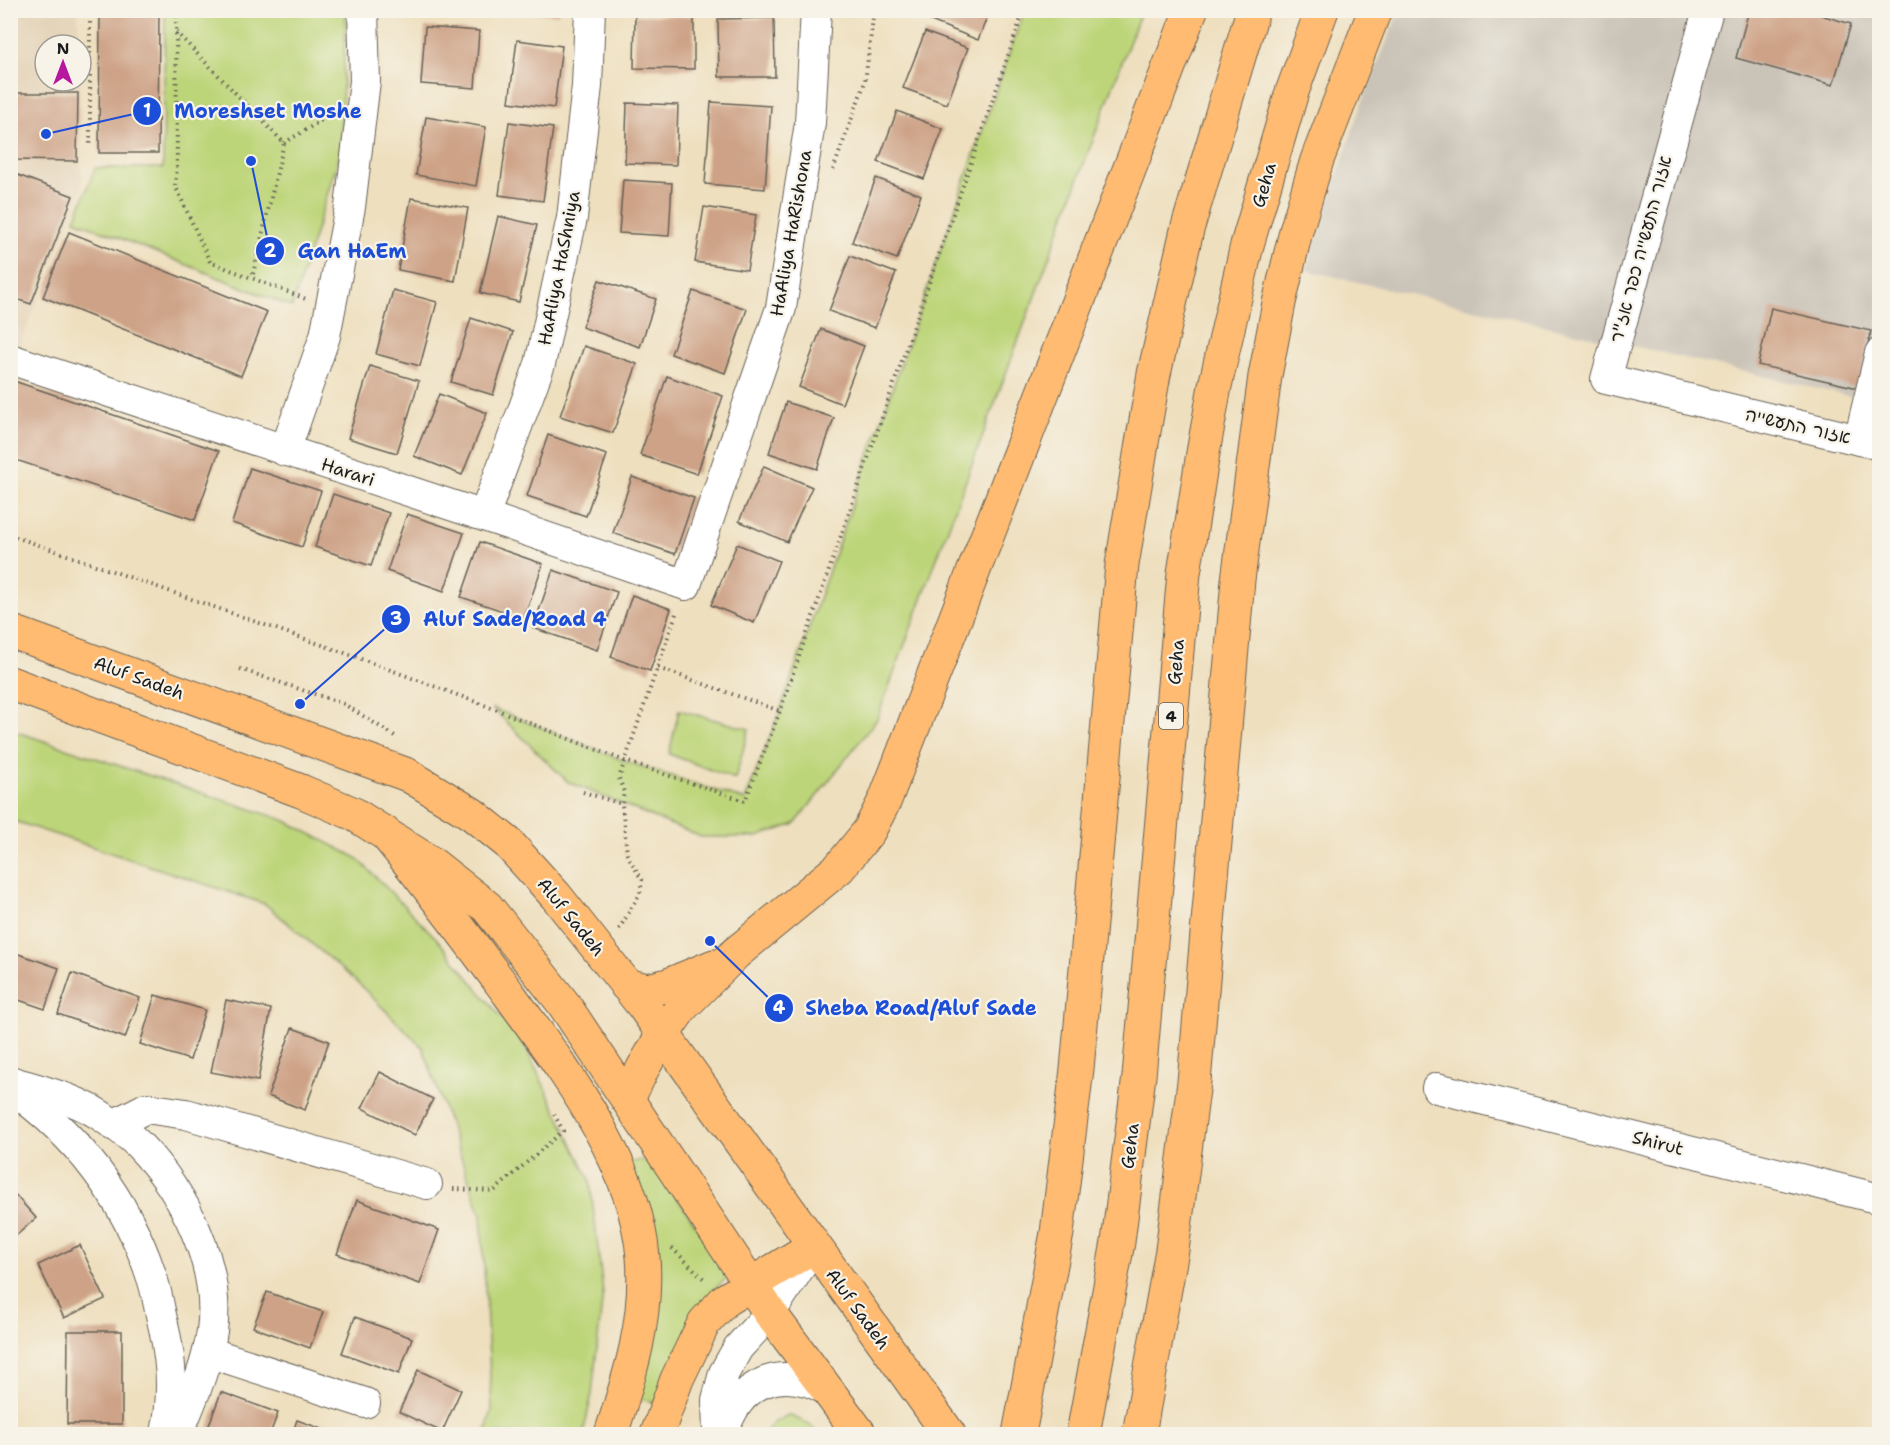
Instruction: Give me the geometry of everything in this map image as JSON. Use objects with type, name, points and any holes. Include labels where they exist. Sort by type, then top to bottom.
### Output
[{"type":"main road","points":[[628,1099],[643,1068],[682,1007],[736,953],[839,868],[869,831],[885,800],[1191,10]]},
{"type":"main road","points":[[1019,1434],[1056,1233],[1076,1080],[1122,565],[1142,443],[1154,374],[1186,230],[1253,10]]},
{"type":"main road","name":"Geha","points":[[1083,1434],[1118,1242],[1139,1076],[1184,573],[1203,453],[1215,386],[1247,245],[1292,92],[1322,10]]},
{"type":"main road","points":[[1139,1434],[1172,1250],[1194,1082],[1238,580],[1265,376],[1281,292],[1317,160],[1375,10]]},
{"type":"main road","name":"Aluf Sadeh","points":[[10,631],[408,775],[472,814],[508,843],[556,896],[663,1034],[950,1434]]},
{"type":"main road","points":[[10,684],[301,790],[354,814],[431,863],[487,907],[563,1003],[628,1099],[739,1292],[770,1313],[860,1434]]},
{"type":"main road","points":[[384,832],[438,897],[558,1064],[610,1148],[624,1177],[638,1226],[643,1258],[643,1314],[637,1348],[611,1434]]},
{"type":"main road","points":[[626,985],[648,990],[668,985],[701,973],[736,953]]},
{"type":"main road","points":[[657,1434],[677,1379],[704,1323],[739,1292],[814,1246]]},
{"type":"street","points":[[285,451],[325,336],[350,207],[365,81],[363,10]]},
{"type":"street","name":"HaAliya HaShniya","points":[[484,516],[540,364],[572,218],[587,86],[590,10]]},
{"type":"street","name":"HaAliya HaRishona","points":[[686,585],[781,308],[810,123],[816,10]]},
{"type":"street","name":"אזור התעשייה כפר אז\"ר","points":[[1708,10],[1606,379],[1716,406]]},
{"type":"street","points":[[1869,443],[1880,353]]},
{"type":"street","name":"Harari","points":[[10,359],[686,585]]},
{"type":"street","name":"אזור התעשייה","points":[[1716,406],[1869,443]]},
{"type":"street","points":[[10,1081],[68,1099],[106,1119],[138,1144],[167,1179],[190,1220],[205,1254],[213,1295],[213,1329],[208,1352],[178,1434]]},
{"type":"street","points":[[10,1088],[30,1102],[69,1137],[104,1179],[131,1224],[152,1276],[168,1345],[172,1389],[165,1434]]},
{"type":"street","name":"Shirut","points":[[1437,1088],[1880,1199]]},
{"type":"street","points":[[113,1125],[146,1108],[186,1114],[427,1184]]},
{"type":"street","points":[[718,1434],[717,1400],[724,1373],[738,1348],[770,1313],[814,1246]]},
{"type":"street","points":[[208,1352],[365,1403]]},
{"type":"street","points":[[723,1434],[726,1424],[743,1396],[750,1388],[764,1382],[790,1379],[807,1381],[829,1391]]},
{"type":"path","points":[[90,10],[90,145]]},
{"type":"path","points":[[176,10],[177,168],[175,185],[210,261],[330,308]]},
{"type":"path","points":[[10,535],[356,657],[625,761],[745,801],[780,711],[1024,10]]},
{"type":"path","points":[[176,32],[284,143]]},
{"type":"path","points":[[252,278],[284,143],[363,95]]},
{"type":"path","points":[[619,929],[640,894],[642,880],[627,854],[622,804],[624,792],[619,778],[686,585]]},
{"type":"path","points":[[658,668],[780,711]]},
{"type":"path","points":[[583,792],[622,804]]},
{"type":"path","points":[[427,1184],[459,1190],[494,1191],[563,1131],[551,1107]]},
{"type":"path","points":[[638,1226],[646,1224],[739,1292]]},
{"type":"path","points":[[10,1431],[16,1434]]},
{"type":"shaded area","points":[[11,11],[78,11],[79,33],[33,33],[33,93],[80,93],[82,187],[20,346],[11,342]]},
{"type":"shaded area","points":[[1399,11],[1879,11],[1879,403],[1306,270],[1360,108]]},
{"type":"green space","points":[[165,11],[346,11],[340,154],[292,307],[75,220],[95,168],[163,168]]},
{"type":"green space","points":[[1024,11],[1141,11],[877,719],[795,824],[757,837],[701,837],[568,782],[492,708],[625,761],[745,800],[780,711]]},
{"type":"green space","points":[[679,710],[749,729],[735,779],[669,754]]},
{"type":"green space","points":[[11,730],[284,820],[357,858],[437,939],[524,1045],[590,1180],[603,1292],[592,1394],[583,1434],[485,1434],[492,1410],[481,1215],[423,1048],[358,983],[265,904],[11,820]]},
{"type":"green space","points":[[650,1158],[730,1275],[715,1289],[656,1403],[635,1397],[628,1163]]},
{"type":"green space","points":[[788,1415],[810,1424],[818,1434],[764,1434],[773,1423]]},
{"type":"building","points":[[100,10],[159,10],[158,153],[99,153]]},
{"type":"building","points":[[509,10],[558,10],[558,14],[509,12]]},
{"type":"building","points":[[911,10],[990,10],[978,40],[911,13]]},
{"type":"building","points":[[1749,10],[1804,10],[1851,24],[1833,85],[1736,58]]},
{"type":"building","points":[[635,15],[694,16],[694,69],[634,68]]},
{"type":"building","points":[[774,18],[775,77],[719,77],[718,19]]},
{"type":"building","points":[[425,27],[479,31],[475,88],[421,84]]},
{"type":"building","points":[[925,32],[968,48],[947,104],[903,88]]},
{"type":"building","points":[[517,40],[562,46],[554,108],[509,102]]},
{"type":"building","points":[[10,93],[78,93],[77,161],[10,160]]},
{"type":"building","points":[[711,102],[771,106],[765,189],[705,184]]},
{"type":"building","points":[[627,103],[678,105],[676,165],[625,163]]},
{"type":"building","points":[[897,111],[943,129],[924,179],[878,162]]},
{"type":"building","points":[[426,117],[486,127],[476,186],[416,175]]},
{"type":"building","points":[[509,122],[553,128],[543,201],[499,195]]},
{"type":"building","points":[[10,172],[73,196],[31,304],[10,297]]},
{"type":"building","points":[[876,178],[921,195],[897,259],[852,242]]},
{"type":"building","points":[[623,180],[672,183],[669,236],[619,233]]},
{"type":"building","points":[[411,198],[468,208],[455,281],[398,270]]},
{"type":"building","points":[[704,207],[756,215],[747,270],[695,262]]},
{"type":"building","points":[[498,216],[537,225],[519,302],[480,293]]},
{"type":"building","points":[[69,232],[267,312],[241,376],[43,297]]},
{"type":"building","points":[[850,256],[896,273],[875,328],[829,311]]},
{"type":"building","points":[[599,280],[656,299],[640,347],[582,327]]},
{"type":"building","points":[[393,290],[437,302],[420,366],[376,354]]},
{"type":"building","points":[[693,291],[747,309],[725,373],[671,354]]},
{"type":"building","points":[[1771,308],[1871,331],[1858,388],[1758,365]]},
{"type":"building","points":[[471,318],[513,332],[493,395],[451,382]]},
{"type":"building","points":[[821,329],[864,346],[842,404],[799,387]]},
{"type":"building","points":[[584,346],[637,364],[613,433],[560,416]]},
{"type":"building","points":[[370,366],[419,381],[397,453],[348,438]]},
{"type":"building","points":[[667,376],[723,396],[697,474],[640,455]]},
{"type":"building","points":[[14,381],[219,451],[195,520],[10,458],[10,392]]},
{"type":"building","points":[[439,394],[487,413],[462,475],[414,456]]},
{"type":"building","points":[[786,402],[834,418],[817,469],[769,453]]},
{"type":"building","points":[[548,435],[607,455],[586,516],[527,496]]},
{"type":"building","points":[[764,466],[812,487],[787,542],[739,521]]},
{"type":"building","points":[[250,468],[321,491],[302,547],[232,523]]},
{"type":"building","points":[[632,477],[694,498],[675,554],[613,533]]},
{"type":"building","points":[[333,494],[389,513],[371,566],[315,547]]},
{"type":"building","points":[[407,514],[464,533],[444,591],[387,571]]},
{"type":"building","points":[[480,542],[543,564],[524,618],[461,597]]},
{"type":"building","points":[[737,544],[779,561],[754,623],[711,605]]},
{"type":"building","points":[[553,570],[617,592],[597,650],[533,628]]},
{"type":"building","points":[[632,595],[671,609],[650,671],[611,657]]},
{"type":"building","points":[[10,951],[59,968],[45,1009],[10,997]]},
{"type":"building","points":[[72,973],[140,998],[125,1038],[58,1014]]},
{"type":"building","points":[[155,995],[205,1010],[190,1060],[140,1044]]},
{"type":"building","points":[[226,1000],[271,1009],[258,1081],[211,1072]]},
{"type":"building","points":[[292,1028],[329,1041],[305,1110],[268,1096]]},
{"type":"building","points":[[380,1072],[433,1099],[415,1135],[362,1108]]},
{"type":"building","points":[[10,1189],[36,1218],[10,1241]]},
{"type":"building","points":[[357,1200],[439,1230],[420,1284],[337,1254]]},
{"type":"building","points":[[80,1245],[105,1299],[64,1318],[38,1265]]},
{"type":"building","points":[[267,1292],[323,1312],[310,1348],[253,1327]]},
{"type":"building","points":[[355,1317],[412,1338],[399,1374],[342,1353]]},
{"type":"building","points":[[68,1331],[122,1331],[122,1424],[67,1424]]},
{"type":"building","points":[[418,1370],[461,1390],[442,1432],[399,1412]]},
{"type":"building","points":[[221,1392],[278,1413],[270,1434],[226,1434],[208,1428]]},
{"type":"building","points":[[297,1420],[336,1434],[292,1434]]},
{"type":"place","name":"Moreshset Moshe","points":[[46,134]]},
{"type":"place","name":"Gan HaEm","points":[[251,161]]},
{"type":"place","name":"Aluf Sade/Road 4","points":[[300,704]]},
{"type":"place","name":"Sheba Road/Aluf Sade","points":[[710,941]]}]
